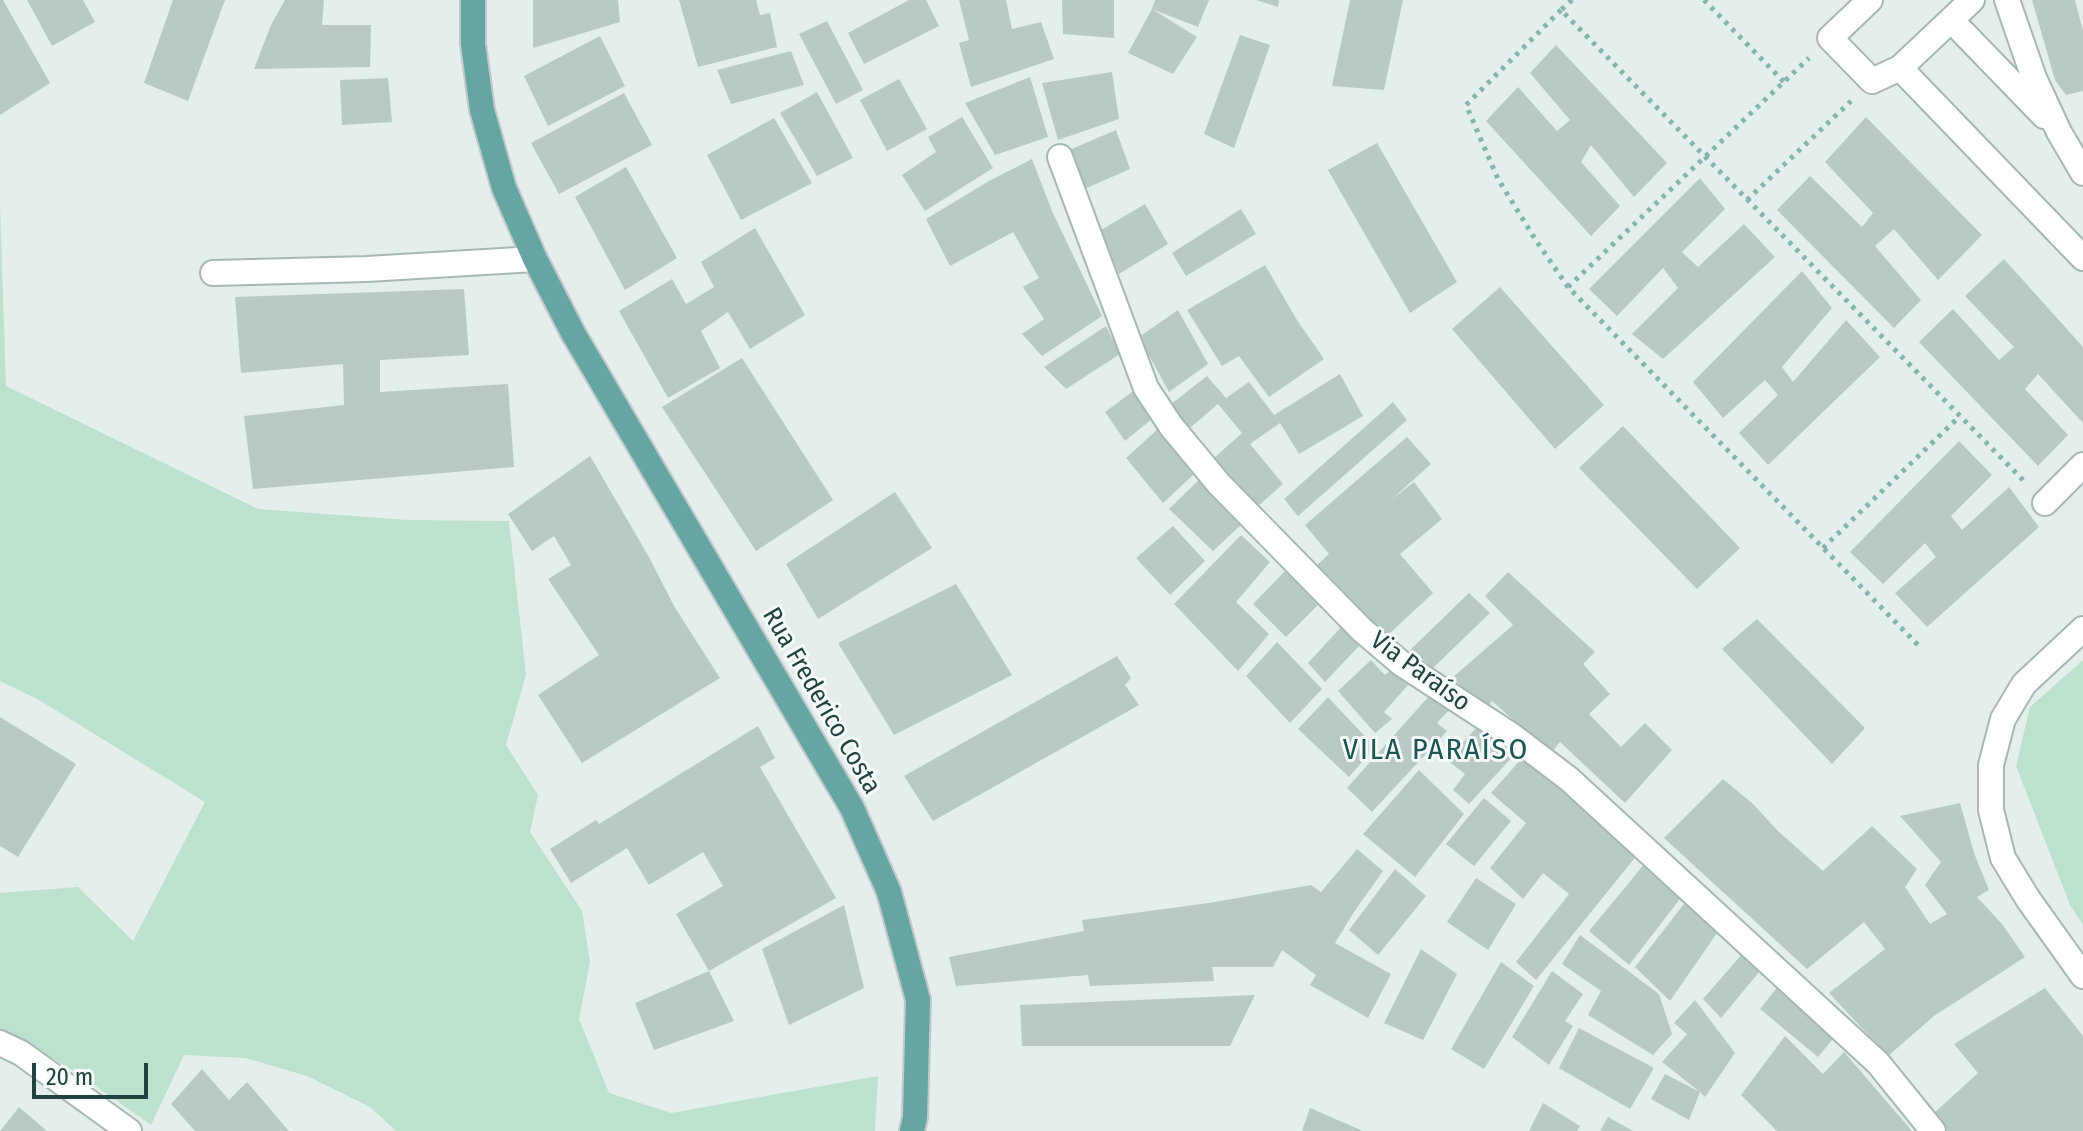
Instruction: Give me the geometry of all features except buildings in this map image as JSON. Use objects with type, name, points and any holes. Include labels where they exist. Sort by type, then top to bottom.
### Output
[{"type":"main road","name":"Rua Frederico Costa","points":[[473,0],[473,44],[482,110],[504,188],[535,259],[573,333],[852,808],[889,892],[918,1000],[912,1131]]},
{"type":"street","points":[[1870,0],[1830,38],[1872,81],[1900,68],[1972,0]]},
{"type":"street","points":[[2007,0],[2034,78],[2059,132],[2083,173]]},
{"type":"street","points":[[1951,20],[2059,132]]},
{"type":"street","points":[[1900,68],[2083,258]]},
{"type":"street","name":"Via Paraíso","points":[[1060,157],[1146,388],[1171,426],[1219,484],[1362,630],[1402,664],[1511,735],[1569,779],[1878,1063],[1933,1131]]},
{"type":"street","points":[[213,273],[367,269],[535,259]]},
{"type":"street","points":[[2045,503],[2083,465]]},
{"type":"street","points":[[2083,629],[2024,684],[2003,719],[1991,765],[1991,810],[2003,858],[2083,976]]},
{"type":"street","points":[[0,1043],[21,1053],[129,1131]]},
{"type":"path","points":[[1572,0],[1466,105],[1498,179],[1568,287],[1918,645]]},
{"type":"path","points":[[1704,0],[1784,82]]},
{"type":"path","points":[[1561,10],[2045,503]]},
{"type":"path","points":[[1568,287],[1830,38]]},
{"type":"path","points":[[1747,200],[1872,81]]},
{"type":"path","points":[[1823,548],[1960,416]]},
{"type":"green space","points":[[0,206],[6,386],[258,509],[407,520],[509,521],[526,675],[506,745],[538,795],[530,832],[582,911],[590,962],[579,1019],[609,1093],[671,1113],[878,1076],[875,1131],[396,1131],[370,1107],[307,1076],[246,1058],[184,1055],[151,1125],[80,1075],[0,1031],[0,893],[78,887],[133,941],[205,802],[39,700],[0,681]]},
{"type":"green space","points":[[2083,660],[2083,925],[2070,905],[2016,766],[2030,707]]},
{"type":"district","name":"VILA PARAÍSO","points":[[1436,751]]}]
